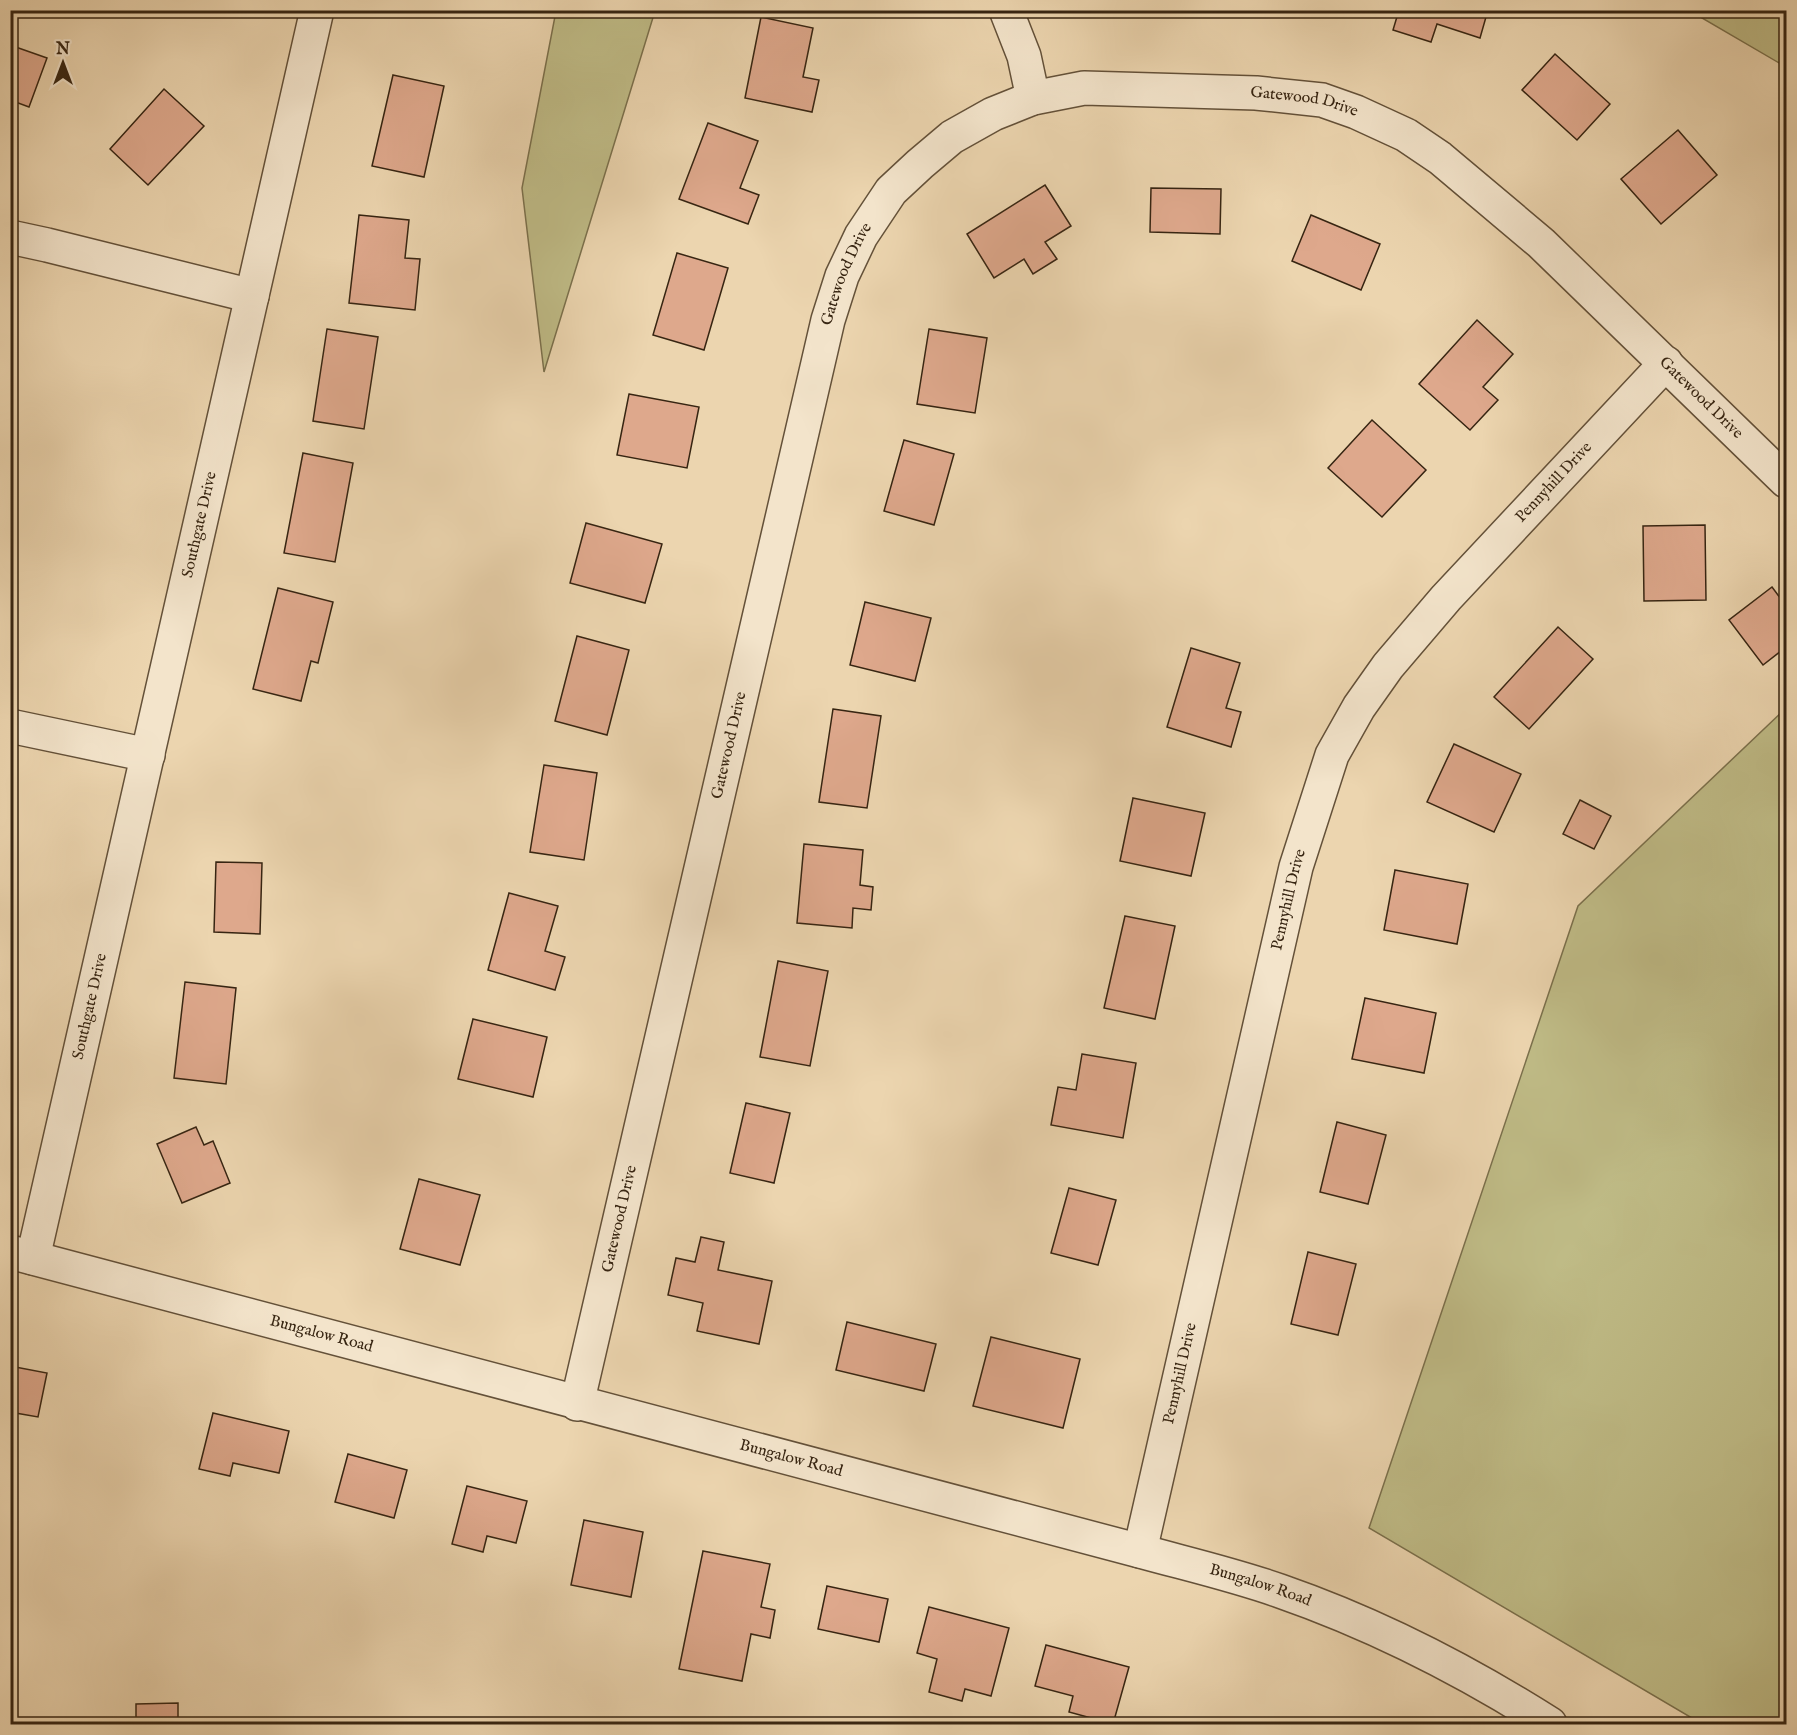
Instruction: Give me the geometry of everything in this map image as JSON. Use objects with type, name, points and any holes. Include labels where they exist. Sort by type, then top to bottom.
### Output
[{"type":"street","name":"Southgate Drive","points":[[22,1255],[148,755],[317,10]]},
{"type":"street","points":[[1006,10],[1024,56],[1033,98]]},
{"type":"street","name":"Gatewood Drive","points":[[577,1404],[828,320],[842,276],[861,236],[891,191],[952,137],[993,114],[1033,98],[1084,88],[1256,93],[1322,100],[1356,112],[1406,135],[1440,158],[1542,243],[1786,481]]},
{"type":"street","points":[[10,237],[252,296]]},
{"type":"street","name":"Pennyhill Drive","points":[[1140,1551],[1296,867],[1332,755],[1359,707],[1410,640],[1446,598],[1666,363]]},
{"type":"street","points":[[10,726],[148,755]]},
{"type":"street","name":"Bungalow Road","points":[[22,1255],[577,1404],[1140,1551],[1279,1590],[1404,1642],[1507,1697],[1550,1725]]},
{"type":"shaded area","points":[[556,11],[655,11],[544,372],[522,188]]},
{"type":"shaded area","points":[[1690,11],[1786,11],[1786,67]]},
{"type":"shaded area","points":[[1786,708],[1786,1724],[1702,1724],[1369,1528],[1578,906]]},
{"type":"building","points":[[1399,10],[1488,10],[1480,38],[1437,24],[1431,42],[1393,30]]},
{"type":"building","points":[[761,17],[813,28],[803,77],[819,80],[812,112],[745,98]]},
{"type":"building","points":[[10,45],[47,58],[29,107],[10,100]]},
{"type":"building","points":[[1555,54],[1610,104],[1577,140],[1522,90]]},
{"type":"building","points":[[393,75],[444,86],[424,177],[372,166]]},
{"type":"building","points":[[164,89],[204,126],[148,185],[110,149]]},
{"type":"building","points":[[708,123],[758,141],[740,188],[759,195],[748,224],[679,199]]},
{"type":"building","points":[[1678,130],[1717,175],[1661,224],[1621,179]]},
{"type":"building","points":[[1045,185],[1071,226],[1045,242],[1057,259],[1033,274],[1024,259],[994,278],[967,234]]},
{"type":"building","points":[[1151,188],[1221,189],[1220,234],[1150,232]]},
{"type":"building","points":[[359,215],[409,220],[405,258],[420,259],[415,310],[349,303]]},
{"type":"building","points":[[1311,215],[1380,244],[1361,290],[1292,261]]},
{"type":"building","points":[[677,253],[728,268],[704,350],[653,335]]},
{"type":"building","points":[[1477,320],[1513,354],[1483,387],[1498,400],[1470,430],[1419,384]]},
{"type":"building","points":[[327,329],[378,337],[364,429],[313,421]]},
{"type":"building","points":[[929,329],[987,338],[975,413],[917,404]]},
{"type":"building","points":[[629,394],[699,407],[687,468],[617,455]]},
{"type":"building","points":[[1372,420],[1426,470],[1382,517],[1328,468]]},
{"type":"building","points":[[904,440],[954,454],[934,525],[884,511]]},
{"type":"building","points":[[303,453],[353,463],[335,562],[284,553]]},
{"type":"building","points":[[586,523],[662,544],[645,603],[570,583]]},
{"type":"building","points":[[1705,525],[1706,600],[1644,601],[1643,526]]},
{"type":"building","points":[[1772,587],[1786,606],[1786,647],[1763,665],[1729,620]]},
{"type":"building","points":[[278,588],[333,602],[318,663],[311,661],[301,701],[253,689]]},
{"type":"building","points":[[865,602],[931,618],[915,681],[850,665]]},
{"type":"building","points":[[1558,627],[1593,659],[1529,729],[1494,697]]},
{"type":"building","points":[[577,636],[629,650],[607,735],[555,721]]},
{"type":"building","points":[[1191,648],[1240,663],[1226,708],[1241,712],[1231,747],[1167,727]]},
{"type":"building","points":[[833,709],[881,716],[867,808],[819,802]]},
{"type":"building","points":[[1454,744],[1521,774],[1494,832],[1427,802]]},
{"type":"building","points":[[544,765],[597,773],[584,860],[530,852]]},
{"type":"building","points":[[1133,798],[1205,813],[1191,876],[1120,861]]},
{"type":"building","points":[[1580,800],[1611,816],[1594,849],[1563,834]]},
{"type":"building","points":[[804,844],[863,850],[860,885],[873,887],[871,910],[853,908],[852,928],[797,923]]},
{"type":"building","points":[[216,862],[262,863],[260,934],[214,932]]},
{"type":"building","points":[[1395,870],[1468,884],[1457,944],[1384,930]]},
{"type":"building","points":[[509,893],[558,906],[545,951],[565,957],[555,990],[488,970]]},
{"type":"building","points":[[1125,916],[1175,926],[1155,1019],[1104,1008]]},
{"type":"building","points":[[778,961],[828,971],[810,1066],[760,1057]]},
{"type":"building","points":[[185,982],[236,988],[226,1084],[174,1078]]},
{"type":"building","points":[[1365,998],[1436,1013],[1424,1073],[1352,1059]]},
{"type":"building","points":[[473,1019],[547,1037],[533,1097],[458,1079]]},
{"type":"building","points":[[1082,1054],[1136,1063],[1123,1138],[1051,1125],[1058,1087],[1076,1090]]},
{"type":"building","points":[[746,1103],[790,1113],[774,1183],[730,1173]]},
{"type":"building","points":[[1337,1122],[1386,1135],[1368,1204],[1320,1192]]},
{"type":"building","points":[[196,1127],[204,1145],[213,1141],[230,1183],[182,1203],[157,1144]]},
{"type":"building","points":[[419,1179],[480,1195],[460,1265],[400,1249]]},
{"type":"building","points":[[1069,1188],[1116,1200],[1098,1265],[1051,1253]]},
{"type":"building","points":[[701,1237],[724,1242],[718,1270],[772,1281],[759,1344],[697,1331],[703,1303],[668,1295],[676,1258],[695,1262]]},
{"type":"building","points":[[1308,1252],[1356,1264],[1338,1335],[1291,1324]]},
{"type":"building","points":[[847,1322],[936,1344],[924,1391],[836,1370]]},
{"type":"building","points":[[991,1337],[1080,1359],[1063,1428],[973,1406]]},
{"type":"building","points":[[10,1366],[47,1373],[38,1417],[10,1412]]},
{"type":"building","points":[[213,1413],[289,1431],[279,1473],[233,1463],[230,1476],[199,1469]]},
{"type":"building","points":[[348,1454],[407,1470],[394,1518],[335,1502]]},
{"type":"building","points":[[467,1486],[527,1501],[516,1543],[487,1536],[483,1552],[452,1544]]},
{"type":"building","points":[[584,1520],[643,1532],[631,1597],[571,1585]]},
{"type":"building","points":[[703,1551],[770,1564],[761,1607],[775,1610],[770,1638],[751,1634],[742,1681],[679,1669]]},
{"type":"building","points":[[827,1586],[888,1599],[879,1642],[818,1629]]},
{"type":"building","points":[[929,1607],[1009,1628],[991,1696],[965,1689],[962,1701],[929,1692],[937,1659],[917,1653]]},
{"type":"building","points":[[1046,1645],[1129,1667],[1113,1724],[1069,1712],[1073,1696],[1035,1686]]},
{"type":"building","points":[[178,1703],[178,1724],[136,1724],[136,1704]]}]
